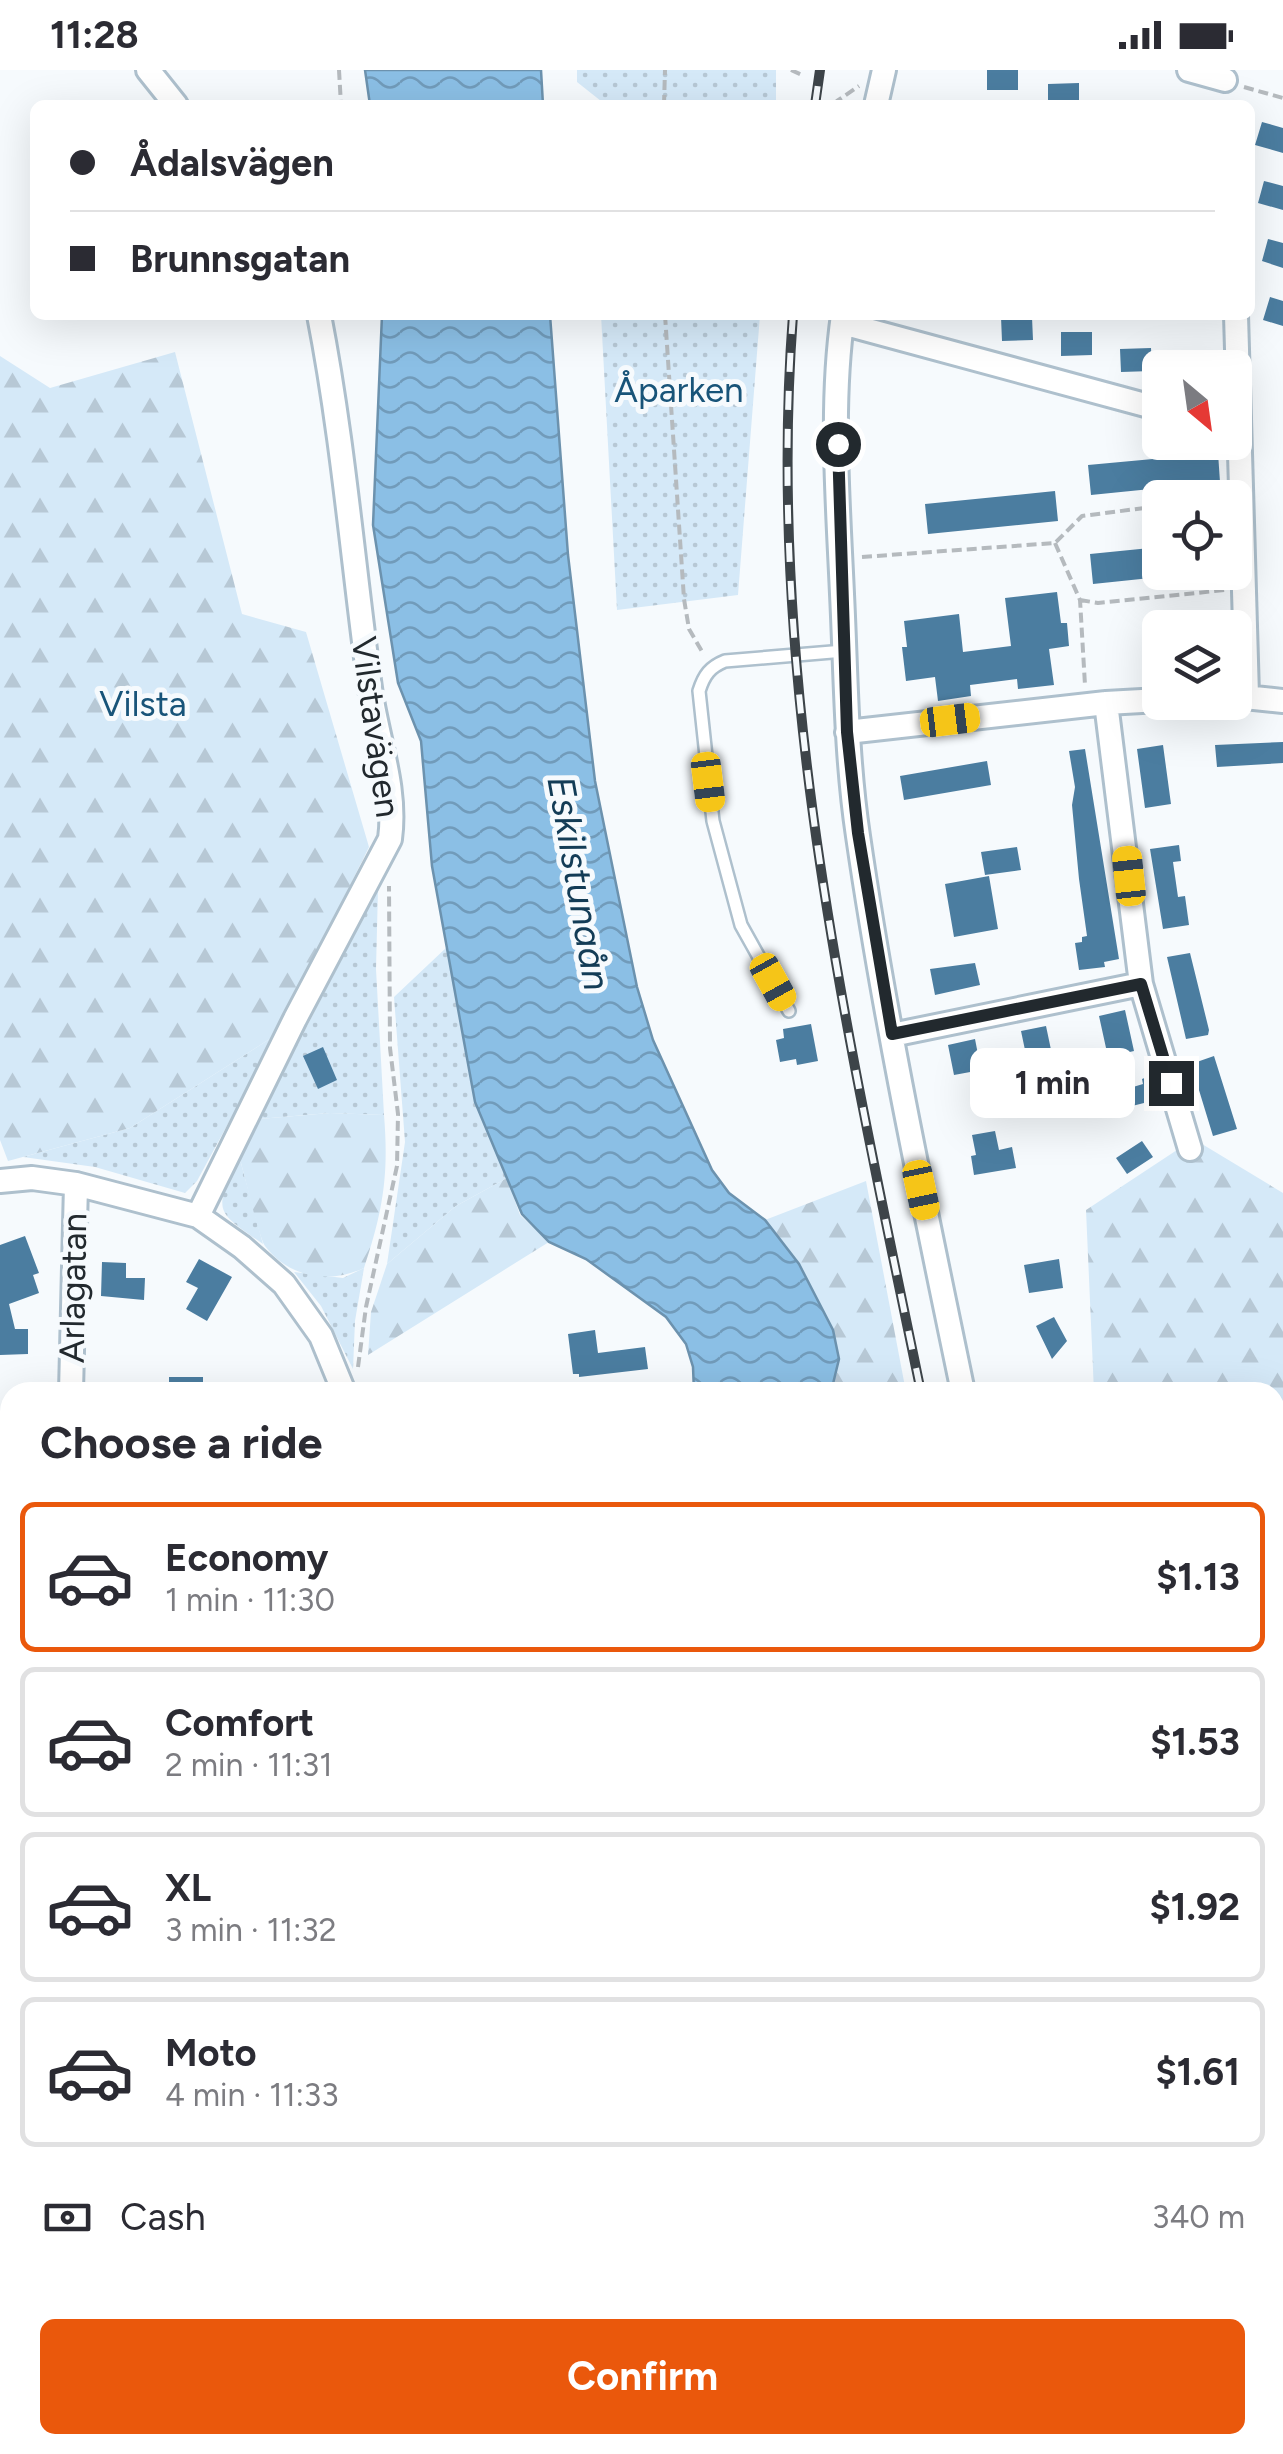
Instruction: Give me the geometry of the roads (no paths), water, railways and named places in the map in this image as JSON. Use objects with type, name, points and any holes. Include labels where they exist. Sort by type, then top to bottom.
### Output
[{"type":"street","points":[[148,70],[172,100]]},
{"type":"street","points":[[877,100],[884,70]]},
{"type":"street","points":[[1189,70],[1226,75]]},
{"type":"street","name":"Vilstavägen","points":[[198,1216],[390,839],[390,786],[371,694],[320,320]]},
{"type":"street","points":[[842,320],[838,383],[840,558],[847,732],[858,833],[892,1034],[961,1382]]},
{"type":"street","points":[[846,320],[1142,404]]},
{"type":"street","points":[[1236,320],[1237,350]]},
{"type":"street","points":[[1239,460],[1243,610]]},
{"type":"street","points":[[1252,698],[1283,702]]},
{"type":"street","points":[[847,732],[1142,701]]},
{"type":"street","points":[[1096,704],[1141,984],[1190,1149]]},
{"type":"street","points":[[892,1034],[1141,984]]},
{"type":"street","points":[[0,1181],[32,1178],[76,1184],[198,1216],[284,1284],[349,1382]]},
{"type":"street","name":"Arlagatan","points":[[71,1382],[76,1184]]},
{"type":"lane","points":[[789,1011],[741,925],[713,821],[699,691],[702,678],[713,666],[725,661],[844,651]]},
{"type":"water","points":[[365,70],[541,70],[543,100],[369,100]]},
{"type":"water","name":"Eskilstunaån","points":[[382,320],[550,320],[568,555],[595,781],[637,987],[653,1040],[712,1170],[729,1193],[765,1220],[799,1264],[833,1330],[839,1359],[833,1382],[694,1382],[686,1344],[666,1317],[586,1259],[549,1242],[522,1214],[475,1102],[432,866],[421,741],[398,683],[373,525]]},
{"type":"railway","points":[[816,100],[820,70]]},
{"type":"railway","points":[[793,320],[787,452],[791,587],[802,723],[841,991],[919,1382]]},
{"type":"park label","name":"Åparken","points":[[679,390]]},
{"type":"park label","name":"Vilsta","points":[[143,704]]}]
